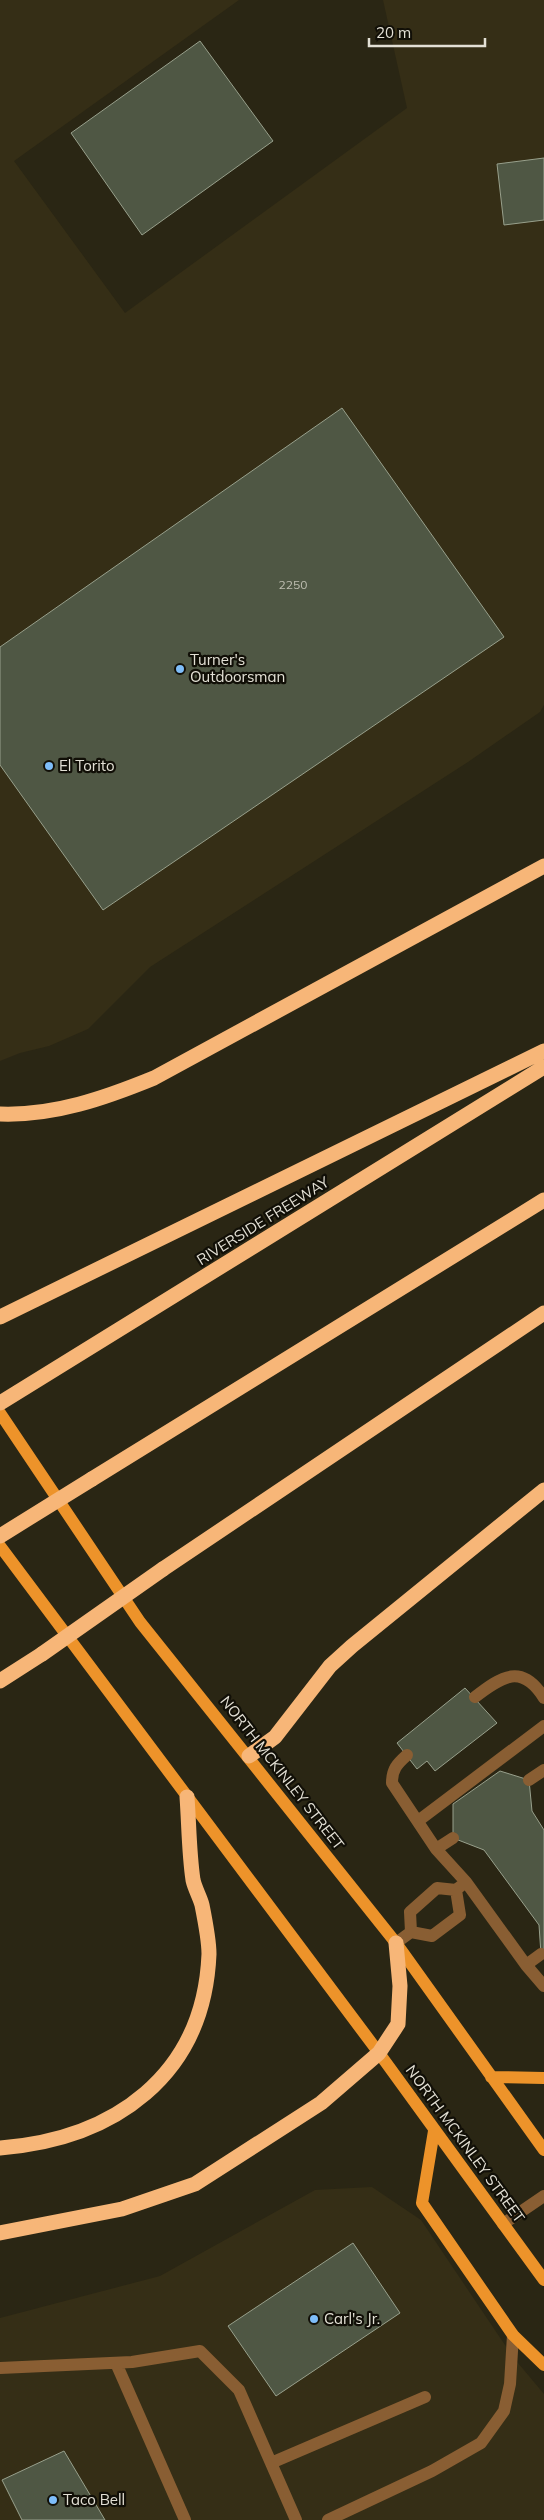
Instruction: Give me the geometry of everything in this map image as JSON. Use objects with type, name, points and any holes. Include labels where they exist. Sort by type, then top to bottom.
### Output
[{"type":"highway","points":[[0,1114],[41,1112],[79,1105],[154,1078],[544,866]]},
{"type":"highway","points":[[0,1317],[544,1051]]},
{"type":"highway","name":"RIVERSIDE FREEWAY","points":[[0,1403],[544,1068]]},
{"type":"highway","points":[[0,1536],[544,1200]]},
{"type":"highway","points":[[0,1681],[544,1313]]},
{"type":"highway","points":[[249,1756],[276,1737],[330,1666],[352,1646],[544,1490]]},
{"type":"highway","points":[[0,2148],[54,2140],[101,2122],[141,2100],[170,2070],[191,2035],[205,1993],[209,1952],[202,1906],[193,1881],[187,1796]]},
{"type":"highway","points":[[0,2233],[122,2209],[195,2184],[321,2103],[379,2053],[398,2024],[400,1986],[396,1943]]},
{"type":"main road","name":"NORTH MCKINLEY STREET","points":[[0,1413],[140,1622],[249,1756],[396,1943],[544,2150]]},
{"type":"main road","name":"NORTH MCKINLEY STREET","points":[[0,1546],[379,2053],[544,2280]]},
{"type":"main road","points":[[491,2077],[544,2078]]},
{"type":"main road","points":[[434,2131],[422,2203],[513,2335],[544,2365]]},
{"type":"street","points":[[475,1697],[501,1679],[514,1676],[535,1683],[544,1698]]},
{"type":"street","points":[[418,1821],[544,1726]]},
{"type":"street","points":[[407,1755],[396,1765],[392,1773],[392,1783],[436,1849],[466,1882],[526,1965],[544,1986]]},
{"type":"street","points":[[529,1780],[544,1770]]},
{"type":"street","points":[[436,1849],[453,1838]]},
{"type":"street","points":[[411,1932],[410,1912],[437,1888],[456,1890],[466,1882]]},
{"type":"street","points":[[396,1943],[411,1932],[432,1936],[460,1915],[456,1890]]},
{"type":"street","points":[[526,1965],[541,1954]]},
{"type":"street","points":[[503,2224],[544,2196]]},
{"type":"street","points":[[328,2520],[432,2471],[481,2442],[504,2411],[510,2384],[513,2335]]},
{"type":"street","points":[[0,2368],[116,2363],[200,2350],[239,2390],[296,2520]]},
{"type":"street","points":[[116,2363],[185,2520]]},
{"type":"street","points":[[271,2463],[425,2397]]},
{"type":"shaded area","points":[[0,0],[239,0],[14,161],[125,313],[407,108],[383,0],[544,0],[544,705],[540,712],[468,762],[150,967],[88,1029],[49,1046],[20,1053],[0,1061]]},
{"type":"shaded area","points":[[372,2187],[421,2220],[513,2357],[544,2394],[544,2520],[0,2520],[0,2318],[160,2276],[315,2190]]},
{"type":"building","points":[[200,41],[273,141],[142,235],[71,133]]},
{"type":"building","points":[[544,158],[544,220],[504,225],[497,164]]},
{"type":"building","points":[[342,408],[504,637],[103,910],[0,765],[0,647]]},
{"type":"building","points":[[465,1688],[497,1723],[435,1771],[427,1761],[417,1769],[397,1743]]},
{"type":"building","points":[[500,1771],[529,1780],[532,1811],[544,1830],[544,1956],[541,1954],[539,1925],[484,1850],[453,1838],[453,1804]]},
{"type":"building","name":"Carl's Jr.","points":[[353,2243],[400,2313],[276,2396],[228,2326]]},
{"type":"building","name":"Taco Bell","points":[[64,2451],[105,2520],[22,2520],[2,2480]]},
{"type":"place","name":"Turner's Outdoorsman","points":[[180,669]]},
{"type":"place","name":"El Torito","points":[[49,766]]},
{"type":"place","name":"Carl's Jr.","points":[[314,2319]]},
{"type":"place","name":"Taco Bell","points":[[53,2500]]}]
